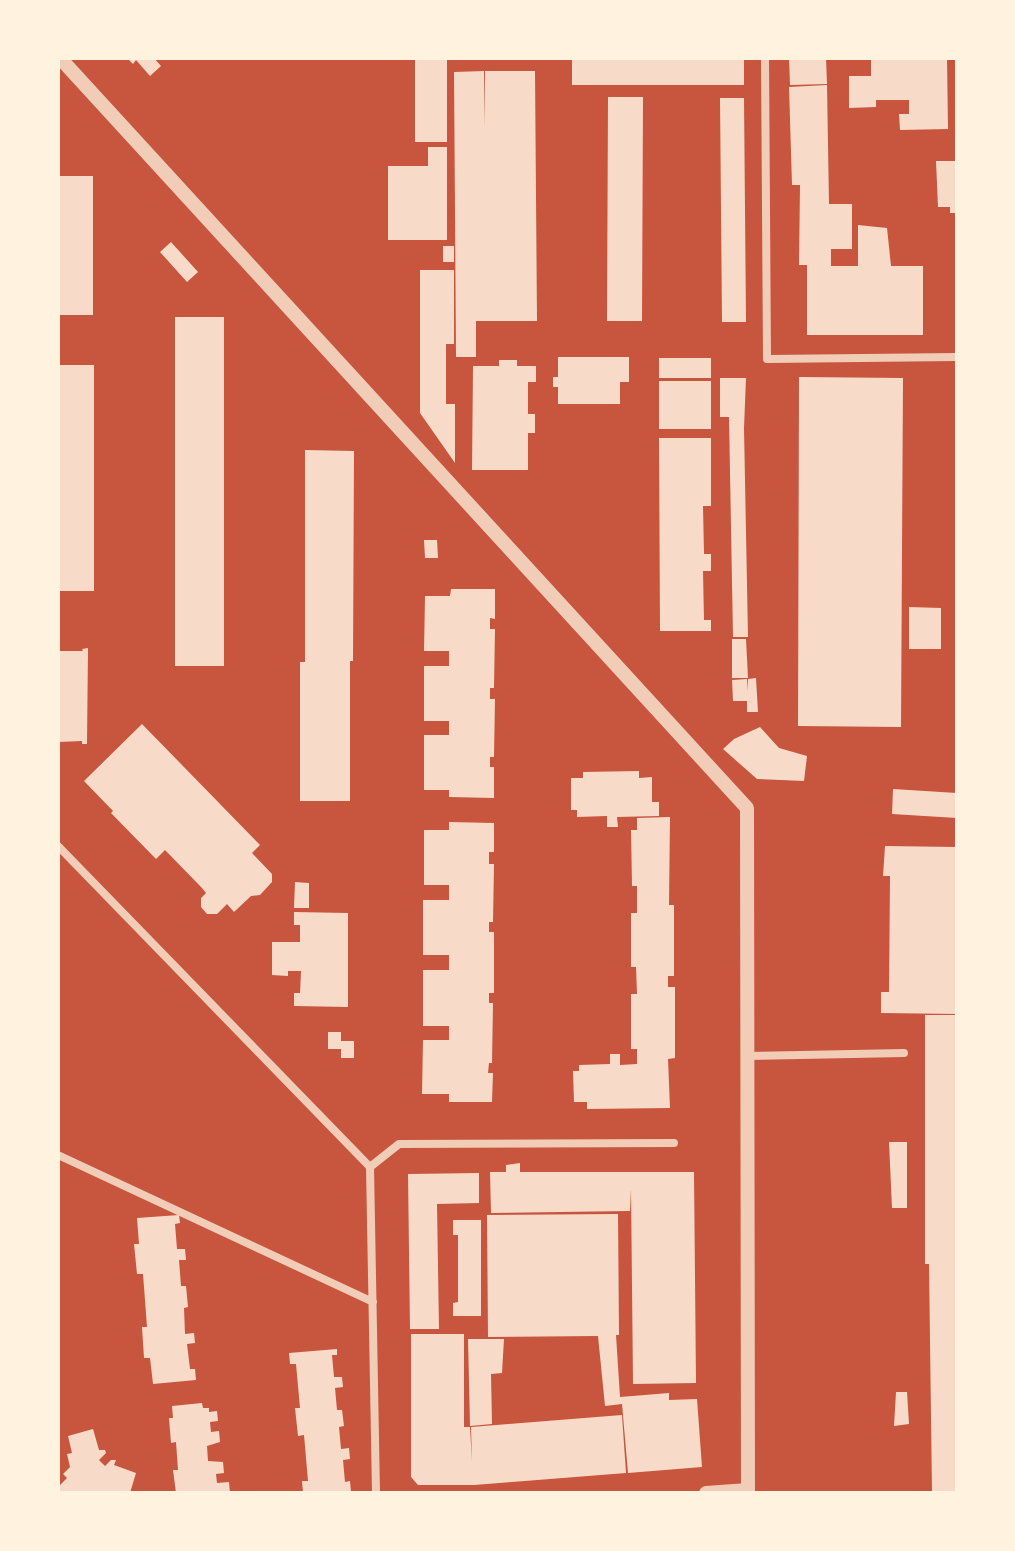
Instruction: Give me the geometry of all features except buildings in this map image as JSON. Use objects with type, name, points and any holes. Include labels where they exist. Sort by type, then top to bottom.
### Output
[{"type":"street","points":[[60,58],[747,808],[748,1491],[706,1493]]},
{"type":"street","points":[[765,58],[767,359],[957,357]]},
{"type":"street","points":[[58,846],[370,1167],[376,1493]]},
{"type":"street","points":[[748,1056],[904,1053]]},
{"type":"street","points":[[370,1167],[399,1144],[674,1143]]},
{"type":"street","points":[[58,1155],[373,1302]]}]
